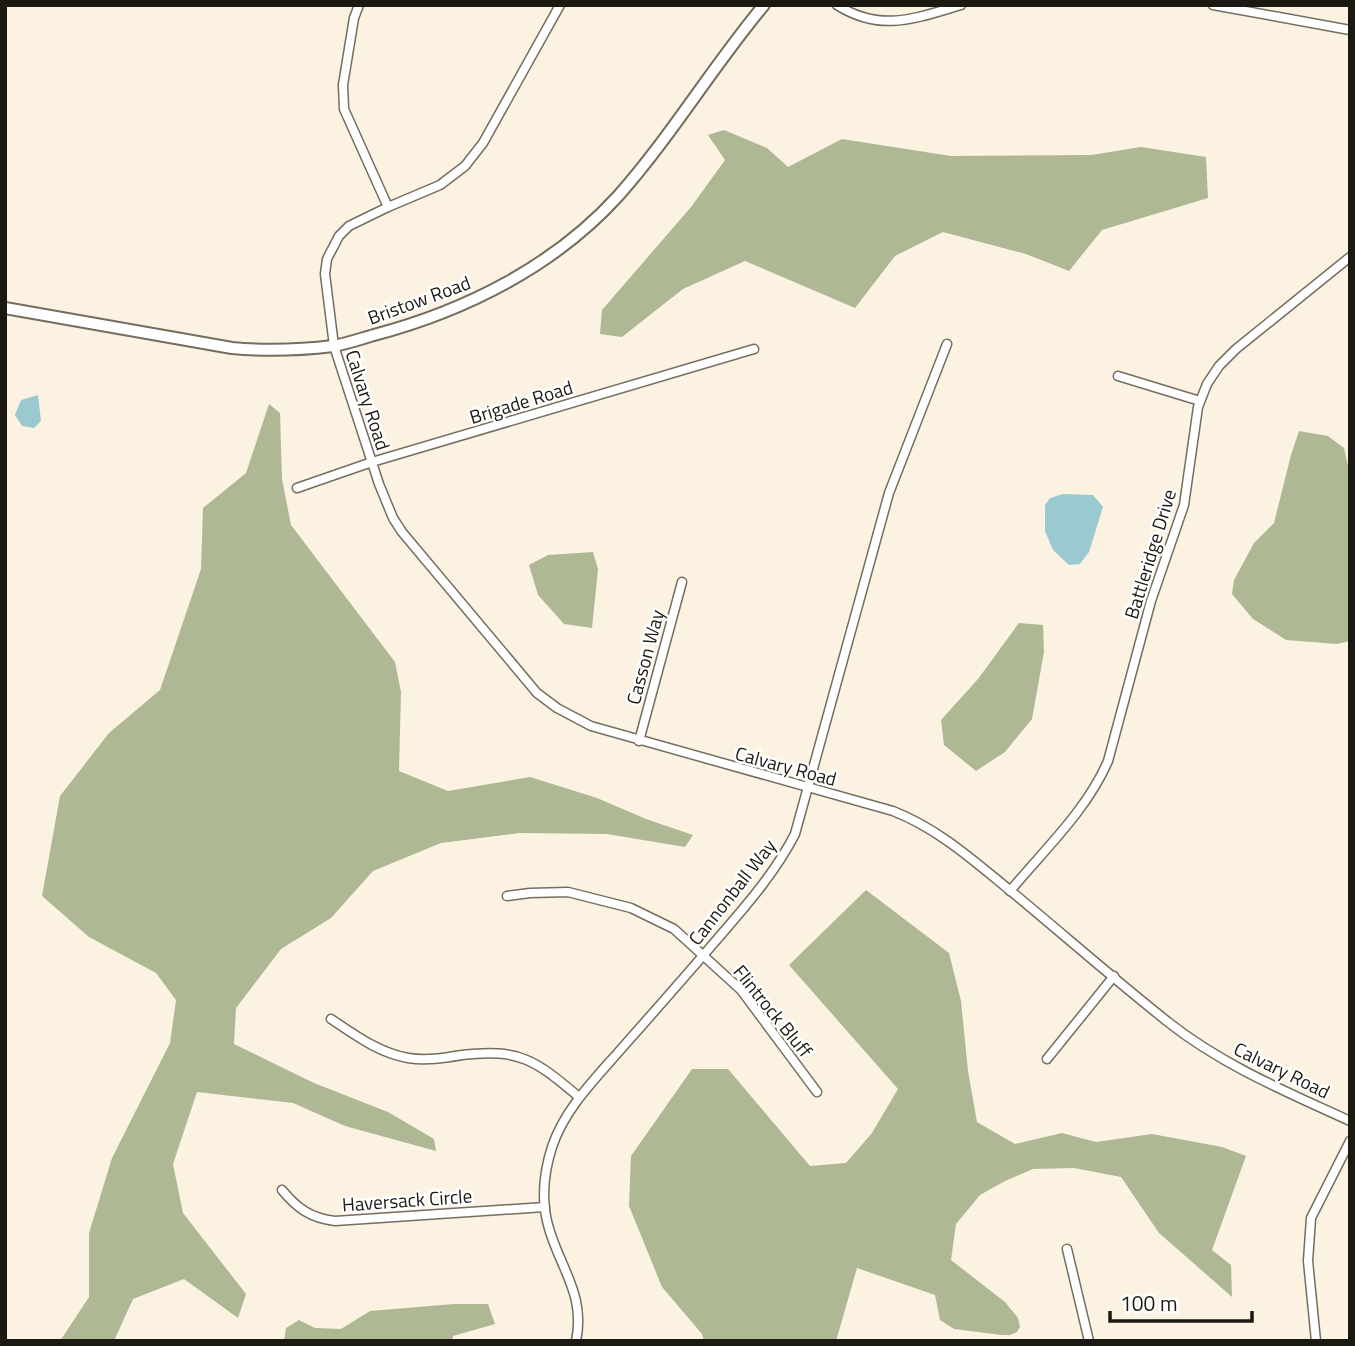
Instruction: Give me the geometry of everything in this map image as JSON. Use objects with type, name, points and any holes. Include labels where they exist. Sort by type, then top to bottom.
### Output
[{"type":"main road","name":"Bristow Road","points":[[5,308],[232,348],[257,350],[334,346],[402,328],[450,311],[528,271],[565,244],[617,197],[652,156],[764,5]]},
{"type":"street","points":[[359,5],[354,18],[343,85],[344,110],[388,206]]},
{"type":"street","name":"Calvary Road","points":[[561,5],[475,154],[459,171],[440,185],[388,206],[349,226],[332,247],[325,274],[334,346],[372,462],[393,518],[402,532],[537,692],[575,720],[639,741],[894,811],[914,820],[964,851],[1205,1049],[1350,1121]]},
{"type":"street","points":[[837,5],[852,13],[883,22],[905,21],[961,5]]},
{"type":"street","points":[[1213,5],[1350,30]]},
{"type":"street","name":"Battleridge Drive","points":[[1010,891],[1099,781],[1108,761],[1151,601],[1184,505],[1200,401],[1207,384],[1219,366],[1236,349],[1350,257]]},
{"type":"street","name":"Cannonball Way","points":[[576,1341],[579,1324],[577,1299],[551,1235],[545,1207],[544,1180],[552,1145],[579,1097],[781,862],[795,834],[889,493],[947,344]]},
{"type":"street","name":"Brigade Road","points":[[298,488],[372,462],[754,349]]},
{"type":"street","points":[[1118,376],[1200,401]]},
{"type":"street","name":"Casson Way","points":[[639,741],[682,582]]},
{"type":"street","name":"Flintrock Bluff","points":[[507,897],[530,893],[568,892],[631,908],[674,929],[741,990],[817,1092]]},
{"type":"street","points":[[1047,1059],[1114,976]]},
{"type":"street","points":[[331,1019],[376,1048],[408,1058],[423,1060],[486,1052],[516,1055],[547,1070],[579,1097]]},
{"type":"street","points":[[1316,1341],[1308,1261],[1311,1218],[1350,1141]]},
{"type":"street","name":"Haversack Circle","points":[[282,1190],[295,1207],[318,1218],[335,1221],[545,1207]]},
{"type":"street","points":[[1067,1249],[1089,1341]]},
{"type":"green space","points":[[724,130],[767,148],[788,167],[842,139],[951,156],[1091,155],[1141,147],[1206,157],[1208,198],[1102,230],[1069,271],[1026,254],[943,232],[895,256],[855,308],[745,261],[683,289],[622,337],[600,334],[602,310],[691,207],[725,160],[708,135]]},
{"type":"green space","points":[[269,404],[280,413],[282,479],[291,525],[395,662],[401,692],[399,771],[448,791],[530,777],[597,798],[693,835],[685,847],[607,834],[520,833],[441,843],[373,871],[331,918],[281,949],[236,1008],[234,1044],[314,1083],[388,1112],[434,1139],[436,1151],[345,1126],[293,1103],[197,1092],[173,1164],[183,1213],[246,1294],[238,1318],[184,1279],[133,1299],[114,1341],[60,1341],[89,1297],[89,1233],[112,1158],[170,1043],[176,1000],[156,973],[89,937],[42,896],[60,796],[109,733],[160,690],[201,569],[203,508],[246,473]]},
{"type":"green space","points":[[1299,431],[1328,436],[1344,448],[1348,466],[1350,641],[1337,644],[1286,640],[1253,619],[1232,594],[1234,580],[1254,543],[1274,523]]},
{"type":"green space","points":[[593,552],[598,569],[592,628],[564,624],[538,595],[529,565],[548,555]]},
{"type":"green space","points":[[1019,623],[1043,625],[1044,652],[1032,719],[1005,752],[976,771],[944,745],[941,720],[978,679]]},
{"type":"green space","points":[[866,890],[949,953],[961,1001],[968,1071],[977,1122],[1015,1144],[1062,1133],[1096,1142],[1152,1134],[1222,1147],[1246,1156],[1212,1250],[1231,1265],[1232,1297],[1159,1233],[1121,1177],[1074,1168],[1033,1169],[980,1195],[956,1224],[951,1260],[1005,1302],[1018,1318],[1020,1327],[1017,1332],[1002,1335],[954,1329],[940,1320],[935,1295],[857,1268],[836,1341],[704,1341],[702,1334],[662,1287],[629,1206],[631,1156],[692,1069],[728,1069],[810,1166],[846,1163],[872,1133],[898,1089],[789,965]]},
{"type":"green space","points":[[488,1304],[495,1324],[453,1336],[452,1341],[284,1341],[286,1328],[299,1320],[315,1328],[341,1329],[370,1311]]},
{"type":"water","points":[[38,395],[41,421],[34,428],[22,426],[15,415],[21,400]]},
{"type":"water","points":[[1063,494],[1093,495],[1103,507],[1089,552],[1080,564],[1069,565],[1053,550],[1045,531],[1045,505],[1050,498]]}]
